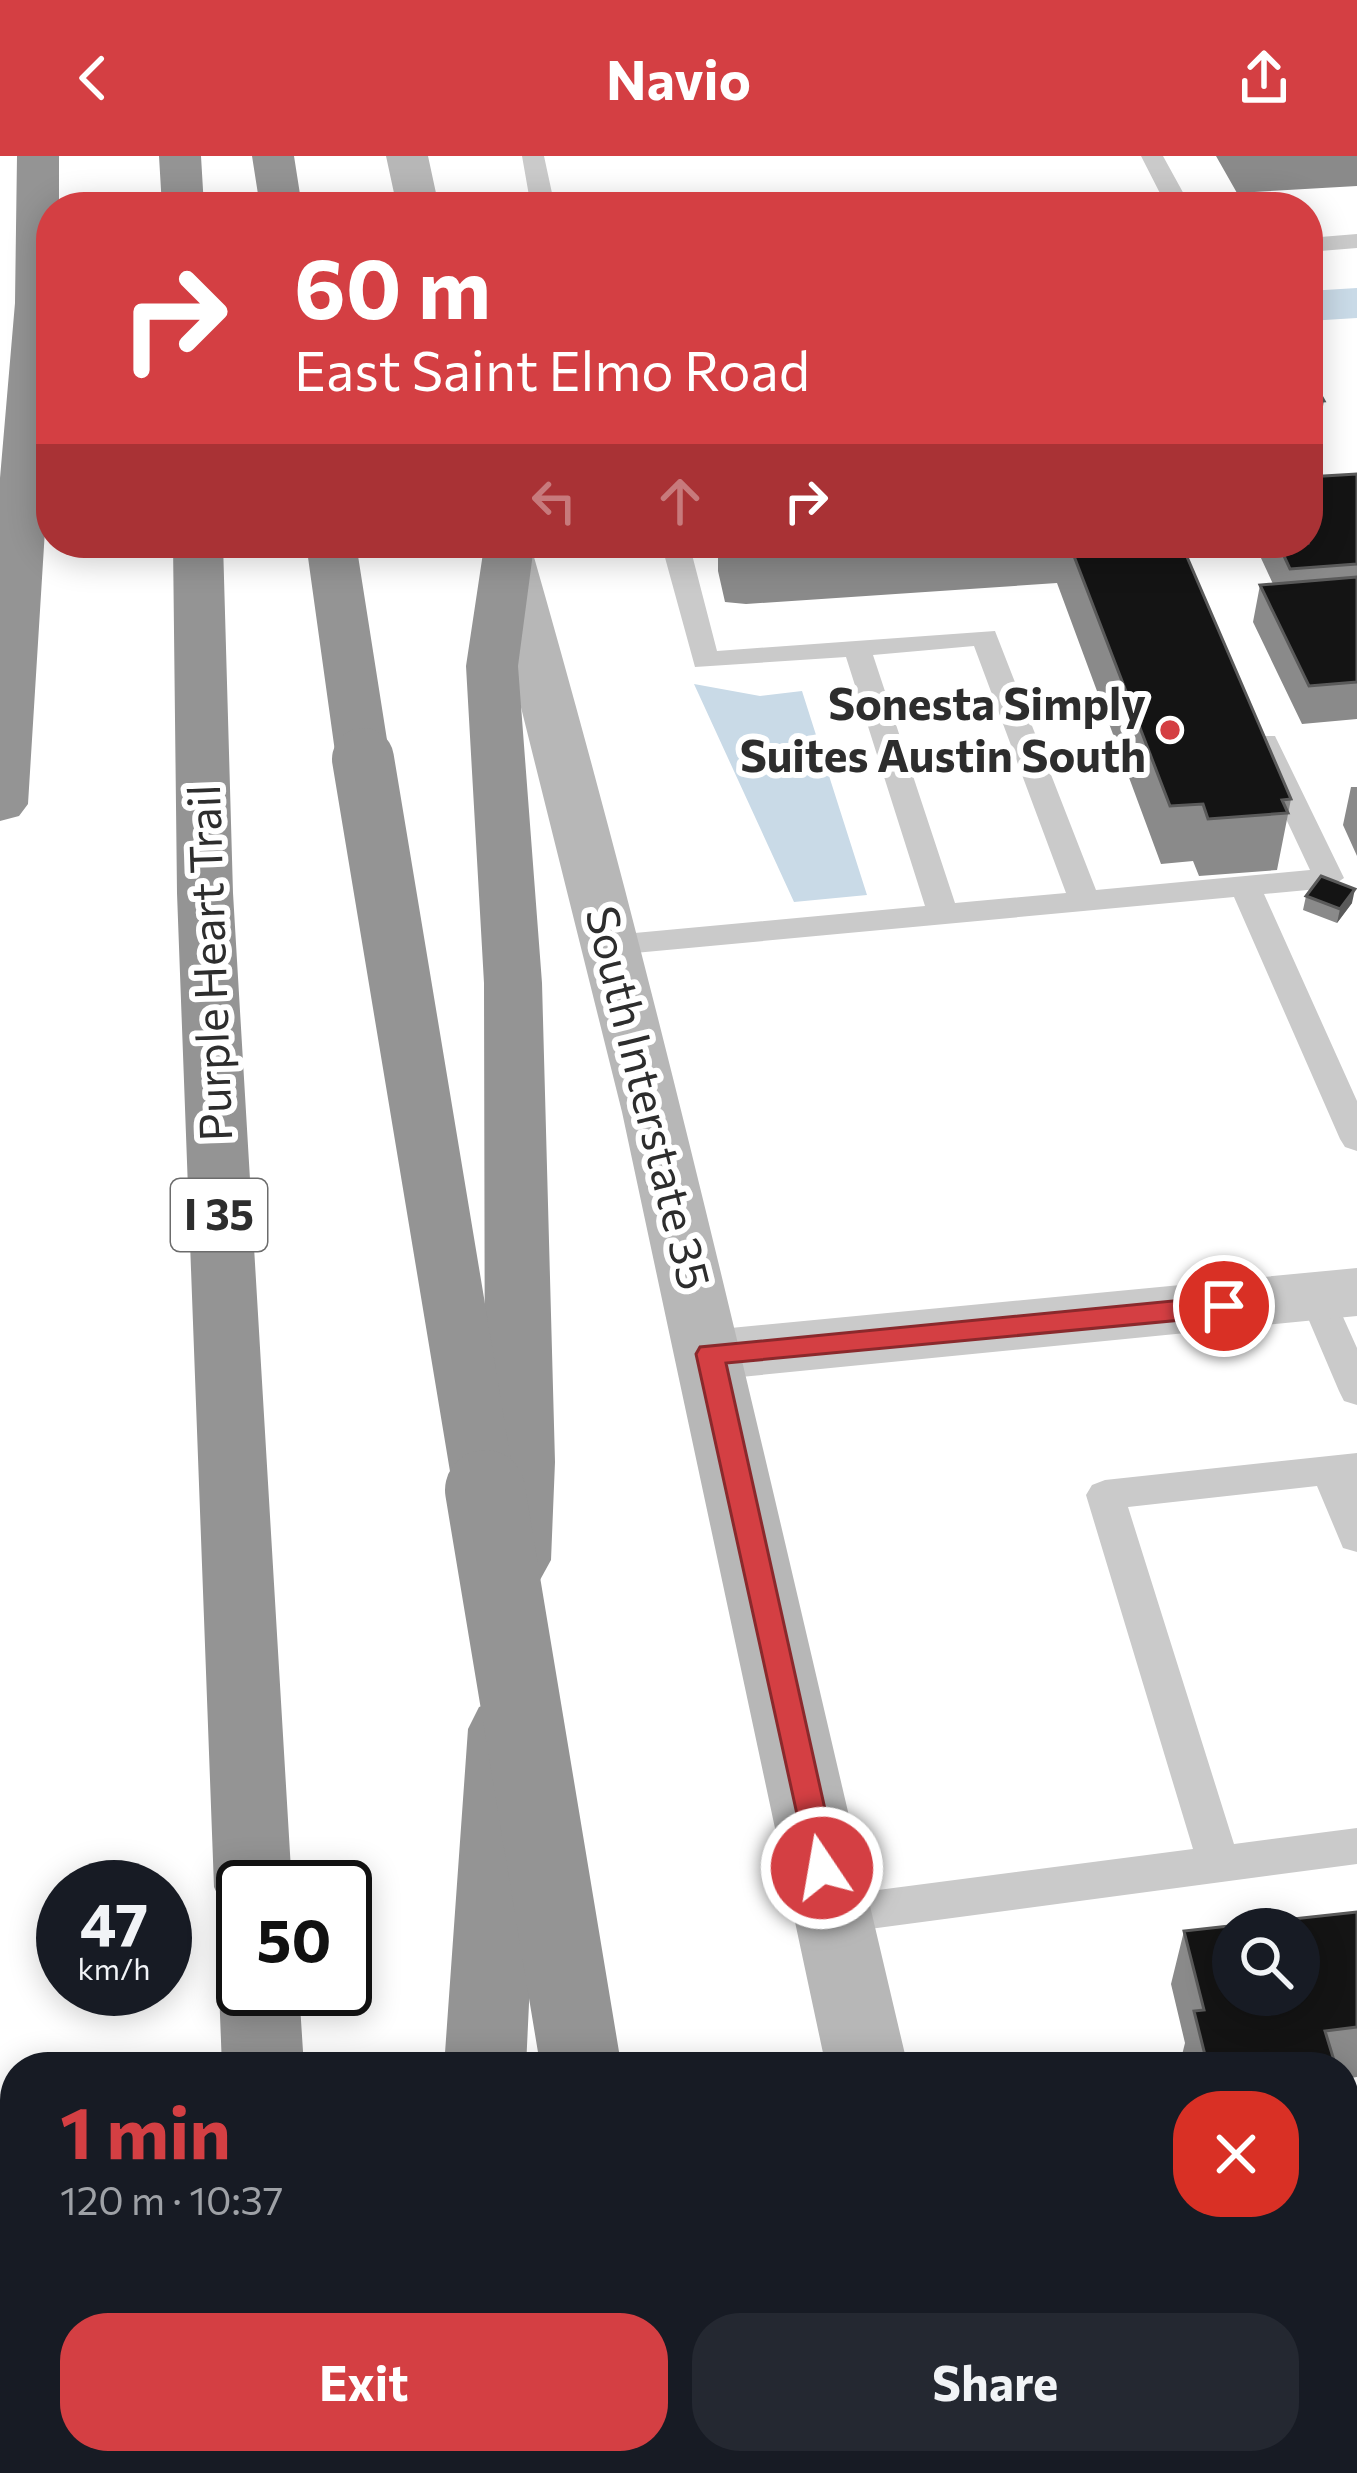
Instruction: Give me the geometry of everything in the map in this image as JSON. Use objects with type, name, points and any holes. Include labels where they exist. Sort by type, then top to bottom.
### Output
[{"type":"highway","points":[[38,156],[38,192]]},
{"type":"highway","points":[[180,156],[182,192]]},
{"type":"highway","points":[[274,156],[279,192]]},
{"type":"highway","points":[[0,805],[36,329]]},
{"type":"highway","name":"Purple Heart Trail","points":[[198,558],[205,893],[252,1860]]},
{"type":"highway","points":[[333,558],[578,2052]]},
{"type":"highway","points":[[486,2052],[520,1462],[513,983],[492,666],[505,558]]},
{"type":"highway","points":[[260,2016],[262,2052]]},
{"type":"main road","points":[[407,156],[415,192]]},
{"type":"main road","name":"South Interstate 35","points":[[509,558],[613,945],[710,1354],[864,2052]]},
{"type":"street","points":[[710,1354],[1337,1295]]},
{"type":"lane","points":[[533,156],[541,192]]},
{"type":"lane","points":[[1152,156],[1171,192]]},
{"type":"lane","points":[[1323,244],[1357,242]]},
{"type":"lane","points":[[678,558],[705,661],[985,637],[1084,901]]},
{"type":"lane","points":[[857,648],[943,914]]},
{"type":"lane","points":[[613,945],[1329,878],[1250,710]]},
{"type":"lane","points":[[1245,886],[1357,1138]]},
{"type":"lane","points":[[1337,1295],[1357,1390]]},
{"type":"lane","points":[[1218,1862],[1105,1496],[1344,1469],[1357,1537]]},
{"type":"lane","points":[[832,1915],[1357,1846]]},
{"type":"water","points":[[1357,288],[1357,318],[1323,320],[1323,290]]},
{"type":"water","points":[[694,684],[760,696],[802,691],[867,895],[794,902]]},
{"type":"building","points":[[1357,474],[1357,564],[1290,569],[1285,558],[1323,558],[1323,476]]},
{"type":"building","points":[[1075,558],[1187,558],[1291,799],[1282,800],[1288,813],[1208,819],[1203,804],[1170,806]]},
{"type":"building","points":[[1357,577],[1357,682],[1309,686],[1260,585]]},
{"type":"building","points":[[1321,876],[1355,889],[1340,909],[1306,896]]},
{"type":"building","points":[[1357,1912],[1357,2027],[1325,2031],[1331,2052],[1204,2052],[1194,2011],[1204,2010],[1184,1931],[1212,1928],[1212,2016],[1320,2016],[1320,1916]]},
{"type":"place","name":"Sonesta Simply Suites Austin South","points":[[1170,730]]},
{"type":"route","points":[[822,1868],[710,1354],[1224,1306]]}]
